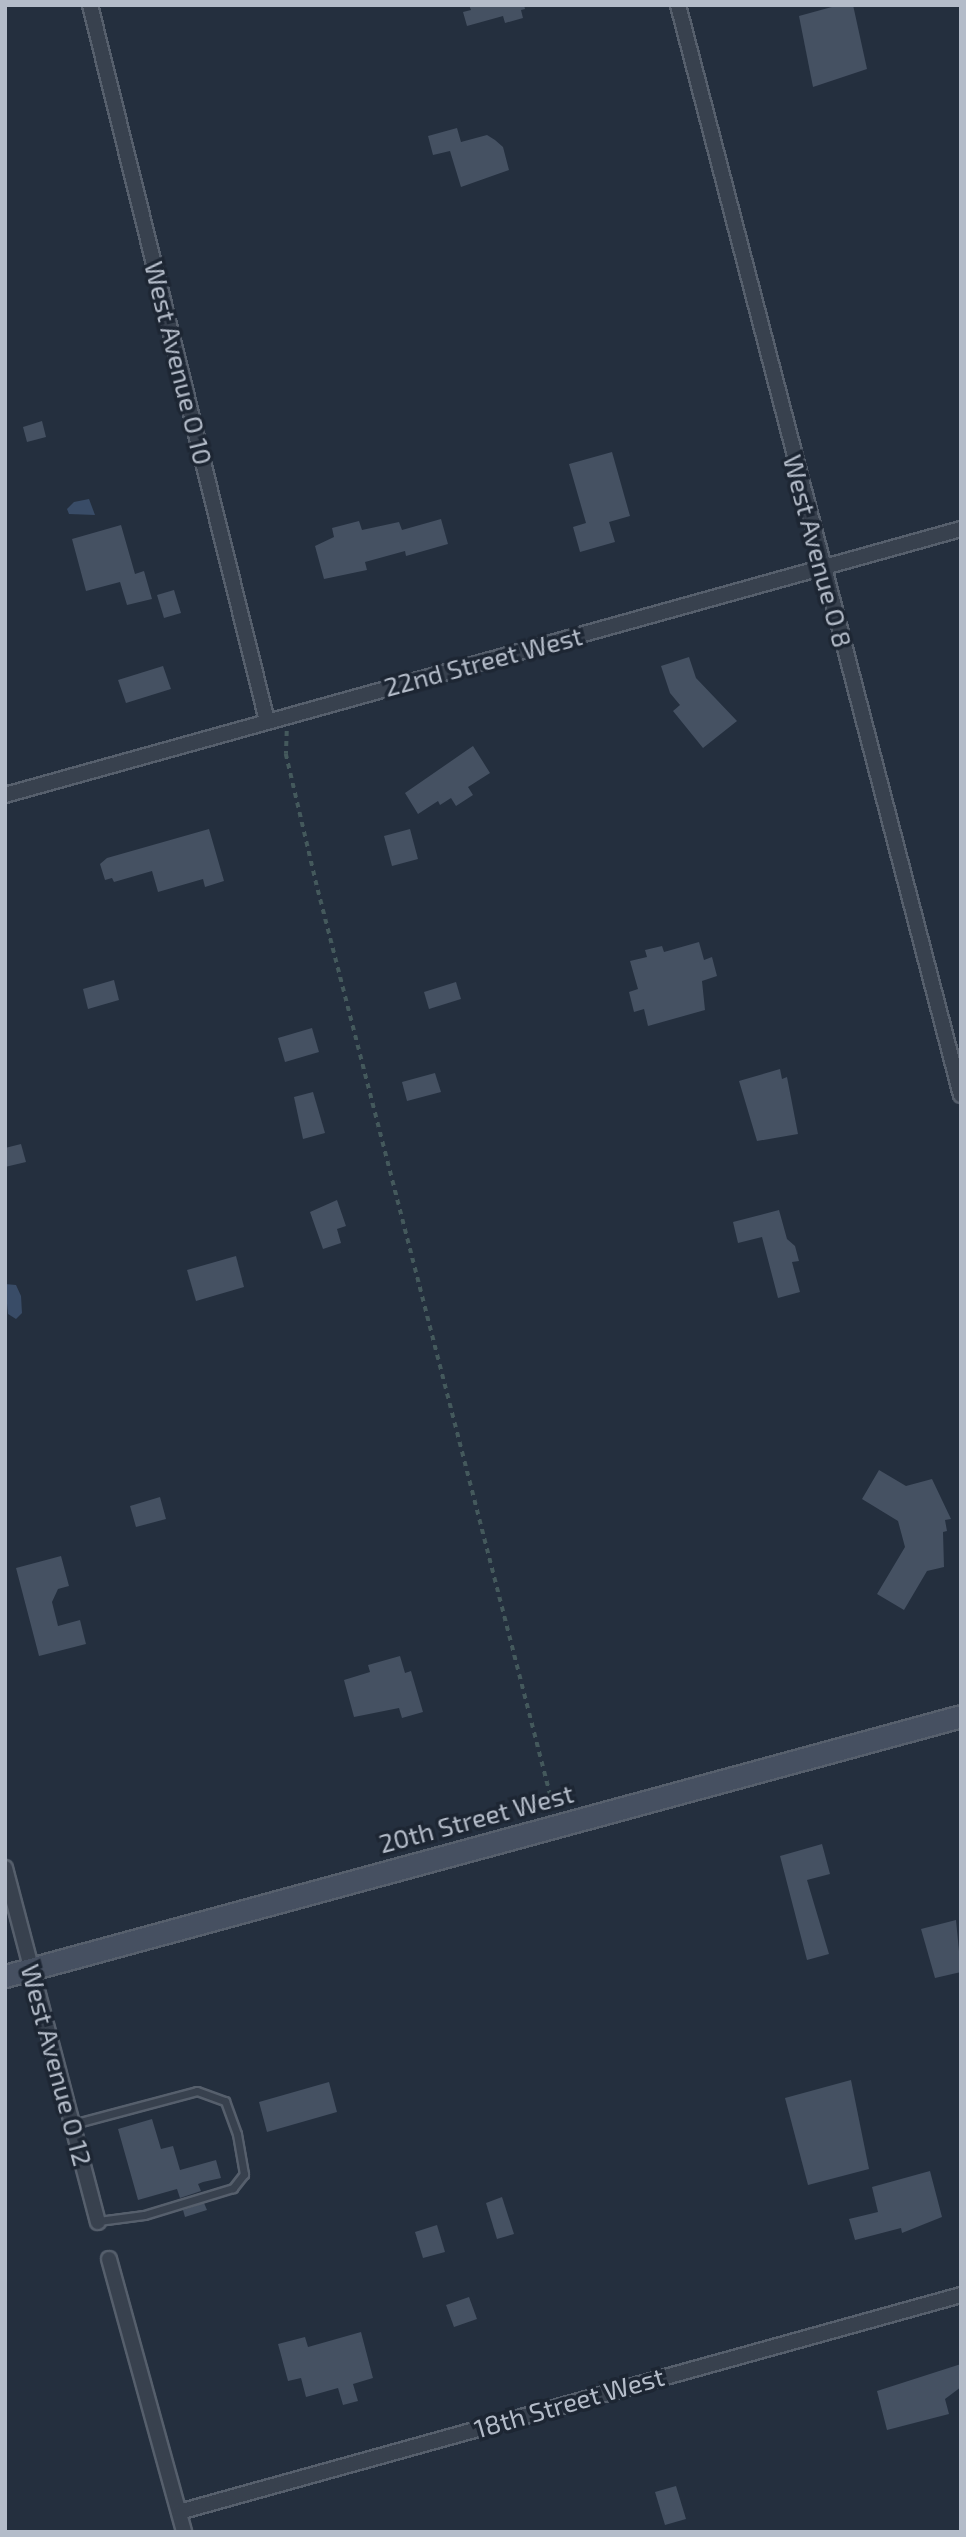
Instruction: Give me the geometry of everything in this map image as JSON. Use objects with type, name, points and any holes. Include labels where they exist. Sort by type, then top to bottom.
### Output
[{"type":"main road","name":"20th Street West","points":[[5,1976],[961,1716]]},
{"type":"street","name":"West Avenue O 10","points":[[90,5],[267,721]]},
{"type":"street","name":"West Avenue O 8","points":[[678,5],[822,568],[961,1095]]},
{"type":"street","name":"22nd Street West","points":[[5,795],[961,529]]},
{"type":"street","name":"West Avenue O 12","points":[[5,1868],[98,2222]]},
{"type":"street","points":[[109,2259],[184,2532]]},
{"type":"street","name":"18th Street West","points":[[179,2512],[961,2295]]},
{"type":"lane","points":[[73,2124],[197,2091],[225,2101],[237,2134],[244,2174],[233,2188],[144,2215],[98,2222]]},
{"type":"path","points":[[288,715],[286,754],[318,890],[519,1660],[542,1768],[560,1824]]},
{"type":"water","points":[[89,499],[95,515],[69,514],[67,509],[74,502]]},
{"type":"water","points":[[5,1284],[16,1285],[21,1296],[22,1313],[16,1319],[8,1314]]},
{"type":"building","points":[[469,5],[524,5],[525,9],[521,10],[523,18],[505,23],[503,16],[467,26],[463,12],[471,10]]},
{"type":"building","points":[[839,5],[853,5],[867,69],[813,87],[799,16]]},
{"type":"building","points":[[457,128],[461,142],[487,135],[495,140],[503,147],[509,170],[461,187],[450,151],[433,155],[428,136]]},
{"type":"building","points":[[42,421],[46,437],[27,442],[23,427]]},
{"type":"building","points":[[612,452],[630,516],[609,522],[615,542],[580,552],[573,527],[586,523],[569,464]]},
{"type":"building","points":[[441,519],[448,544],[406,556],[405,551],[365,562],[367,570],[324,579],[315,546],[334,537],[332,528],[359,521],[362,530],[399,522],[402,530]]},
{"type":"building","points":[[121,525],[135,574],[144,571],[152,599],[127,605],[120,582],[86,591],[72,539]]},
{"type":"building","points":[[174,590],[181,613],[164,618],[157,595]]},
{"type":"building","points":[[689,657],[696,678],[737,721],[703,748],[673,711],[680,705],[670,693],[661,666]]},
{"type":"building","points":[[163,666],[171,689],[126,703],[118,680]]},
{"type":"building","points":[[473,746],[490,773],[468,787],[473,795],[456,806],[451,798],[440,805],[438,801],[418,814],[405,793]]},
{"type":"building","points":[[209,829],[224,881],[205,887],[203,879],[158,892],[152,871],[114,882],[112,878],[105,880],[100,864],[107,858]]},
{"type":"building","points":[[410,829],[418,859],[392,866],[384,836]]},
{"type":"building","points":[[699,942],[704,960],[712,957],[717,976],[702,981],[705,1010],[648,1026],[644,1009],[634,1012],[629,992],[638,989],[630,961],[647,957],[645,950],[662,946],[664,952]]},
{"type":"building","points":[[114,980],[119,1000],[88,1009],[83,989]]},
{"type":"building","points":[[456,982],[461,999],[429,1009],[424,992]]},
{"type":"building","points":[[312,1028],[319,1052],[285,1062],[278,1038]]},
{"type":"building","points":[[780,1069],[782,1079],[787,1077],[798,1134],[757,1141],[739,1081]]},
{"type":"building","points":[[435,1073],[441,1092],[407,1101],[402,1082]]},
{"type":"building","points":[[313,1092],[325,1133],[303,1139],[294,1097]]},
{"type":"building","points":[[21,1144],[26,1162],[5,1167],[5,1148]]},
{"type":"building","points":[[337,1200],[346,1226],[337,1229],[341,1243],[323,1249],[310,1212]]},
{"type":"building","points":[[779,1210],[787,1239],[795,1246],[799,1261],[792,1262],[800,1292],[778,1298],[762,1237],[738,1243],[733,1222]]},
{"type":"building","points":[[236,1256],[244,1287],[196,1301],[187,1270]]},
{"type":"building","points":[[879,1470],[906,1486],[932,1479],[951,1519],[945,1520],[947,1531],[943,1532],[944,1567],[927,1571],[904,1610],[877,1594],[905,1547],[898,1521],[862,1499]]},
{"type":"building","points":[[160,1497],[166,1519],[136,1527],[130,1506]]},
{"type":"building","points":[[61,1556],[69,1586],[58,1589],[52,1602],[58,1626],[80,1620],[86,1644],[39,1656],[16,1568]]},
{"type":"building","points":[[400,1656],[405,1673],[411,1671],[423,1712],[402,1718],[399,1708],[354,1717],[344,1680],[370,1672],[368,1665]]},
{"type":"building","points":[[822,1844],[830,1874],[807,1880],[829,1954],[807,1960],[780,1856]]},
{"type":"building","points":[[956,1920],[961,1972],[935,1978],[921,1929]]},
{"type":"building","points":[[851,2080],[869,2169],[808,2185],[785,2098]]},
{"type":"building","points":[[329,2082],[337,2112],[267,2132],[259,2102]]},
{"type":"building","points":[[152,2119],[161,2149],[173,2146],[180,2170],[216,2160],[221,2178],[198,2184],[201,2191],[180,2198],[177,2189],[138,2200],[118,2129]]},
{"type":"building","points":[[930,2171],[942,2217],[902,2233],[901,2228],[855,2240],[849,2219],[878,2212],[872,2187]]},
{"type":"building","points":[[502,2197],[514,2234],[497,2239],[486,2203]]},
{"type":"building","points":[[204,2203],[207,2210],[185,2217],[183,2210]]},
{"type":"building","points":[[437,2225],[445,2252],[423,2258],[415,2232]]},
{"type":"building","points":[[469,2297],[477,2319],[454,2327],[446,2305]]},
{"type":"building","points":[[361,2332],[373,2378],[353,2384],[358,2401],[343,2405],[338,2388],[306,2397],[301,2378],[288,2381],[278,2344],[305,2337],[308,2347]]},
{"type":"building","points":[[961,2364],[961,2387],[945,2399],[949,2414],[887,2430],[877,2391]]},
{"type":"building","points":[[676,2486],[686,2519],[665,2525],[655,2492]]}]
